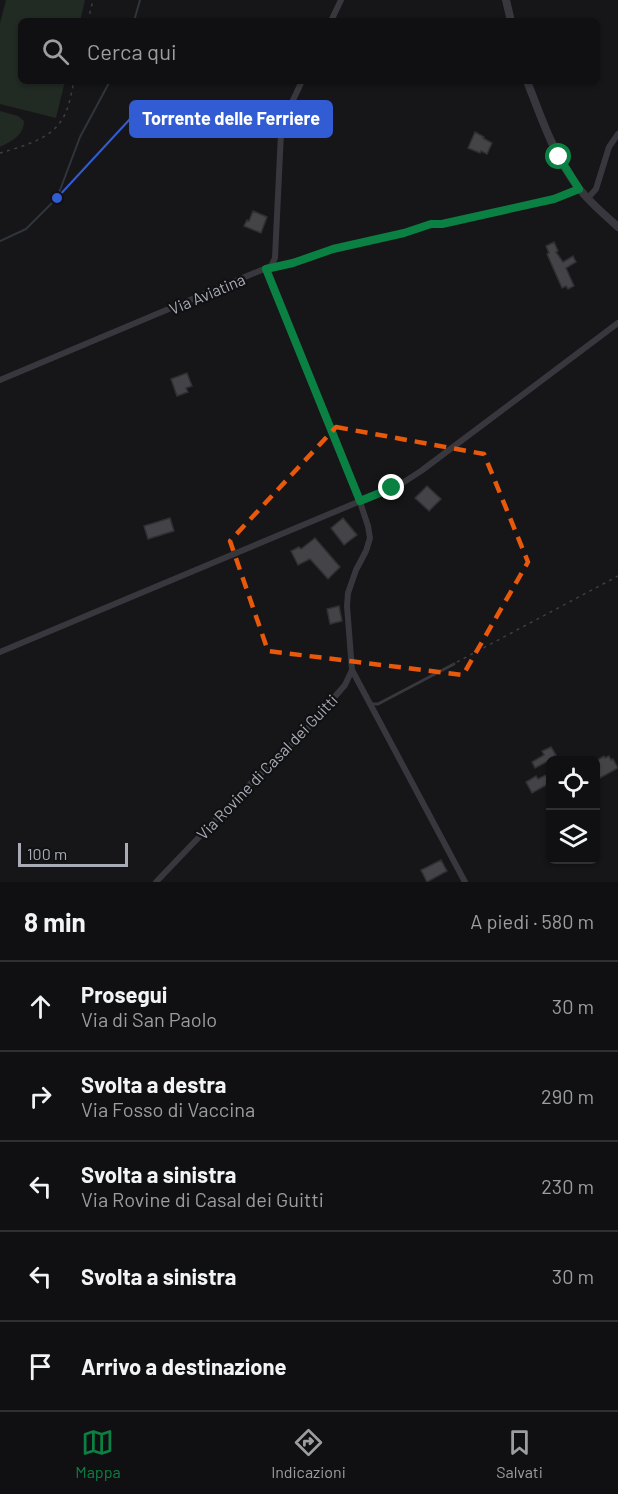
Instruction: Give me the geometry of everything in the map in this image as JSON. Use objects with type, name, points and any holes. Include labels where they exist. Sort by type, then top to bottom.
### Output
[{"type":"street","points":[[332,18],[341,0]]},
{"type":"street","points":[[506,0],[510,18]]},
{"type":"street","name":"Via Aviatina","points":[[0,380],[266,269],[272,264],[280,133],[301,84]]},
{"type":"street","points":[[528,84],[552,143],[579,189],[618,227]]},
{"type":"street","points":[[588,198],[596,189],[609,147],[618,134]]},
{"type":"street","points":[[465,882],[352,670],[347,599],[351,580],[366,551],[370,537],[368,526],[266,269],[431,224],[442,224],[554,199],[579,189]]},
{"type":"street","points":[[0,652],[396,486],[418,474],[618,323]]},
{"type":"street","name":"Via Rovine di Casal dei Guitti","points":[[156,882],[247,787],[306,730],[342,689],[352,670]]},
{"type":"lane","points":[[370,704],[378,704],[454,664]]},
{"type":"path","points":[[89,18],[93,0]]},
{"type":"path","points":[[0,153],[43,136],[55,128],[62,120],[73,84]]},
{"type":"path","points":[[454,664],[618,576]]},
{"type":"highlighted area","points":[[336,427],[484,454],[528,562],[463,675],[268,651],[230,541]]},
{"type":"shaded area","points":[[6,0],[85,0],[81,18],[18,18],[18,84],[64,84],[56,118],[0,104],[0,23]]},
{"type":"shaded area","points":[[0,111],[18,116],[24,121],[20,134],[0,147]]},
{"type":"building","points":[[475,132],[492,143],[487,154],[468,148]]},
{"type":"building","points":[[253,211],[267,217],[261,233],[244,226]]},
{"type":"building","points":[[554,242],[558,251],[556,252],[563,262],[573,256],[576,262],[566,268],[574,286],[568,289],[566,286],[562,288],[547,254],[549,253],[546,246]]},
{"type":"building","points":[[187,373],[192,386],[186,388],[188,392],[177,396],[171,379]]},
{"type":"building","points":[[427,486],[441,499],[429,511],[415,498]]},
{"type":"building","points":[[170,518],[174,531],[148,539],[144,526]]},
{"type":"building","points":[[343,518],[357,535],[344,545],[331,528]]},
{"type":"building","points":[[315,538],[340,567],[328,579],[310,559],[298,565],[291,551],[299,547],[301,549]]},
{"type":"building","points":[[339,606],[342,621],[330,624],[327,609]]},
{"type":"building","points":[[551,747],[556,755],[546,756],[546,762],[535,768],[532,762],[544,755],[542,751]]},
{"type":"building","points":[[609,756],[618,768],[600,778],[600,758]]},
{"type":"building","points":[[546,775],[546,785],[532,793],[526,782],[536,776],[538,779]]},
{"type":"building","points":[[441,860],[447,871],[427,882],[421,870]]},
{"type":"waterway","points":[[135,18],[140,0]]},
{"type":"waterway","points":[[0,241],[26,229],[57,198],[80,137],[108,84]]},
{"type":"place","name":"Torrente delle Ferriere","points":[[57,198]]},
{"type":"route","points":[[392,488],[360,501],[266,269],[431,224],[442,224],[566,195],[579,189],[559,157]]}]
